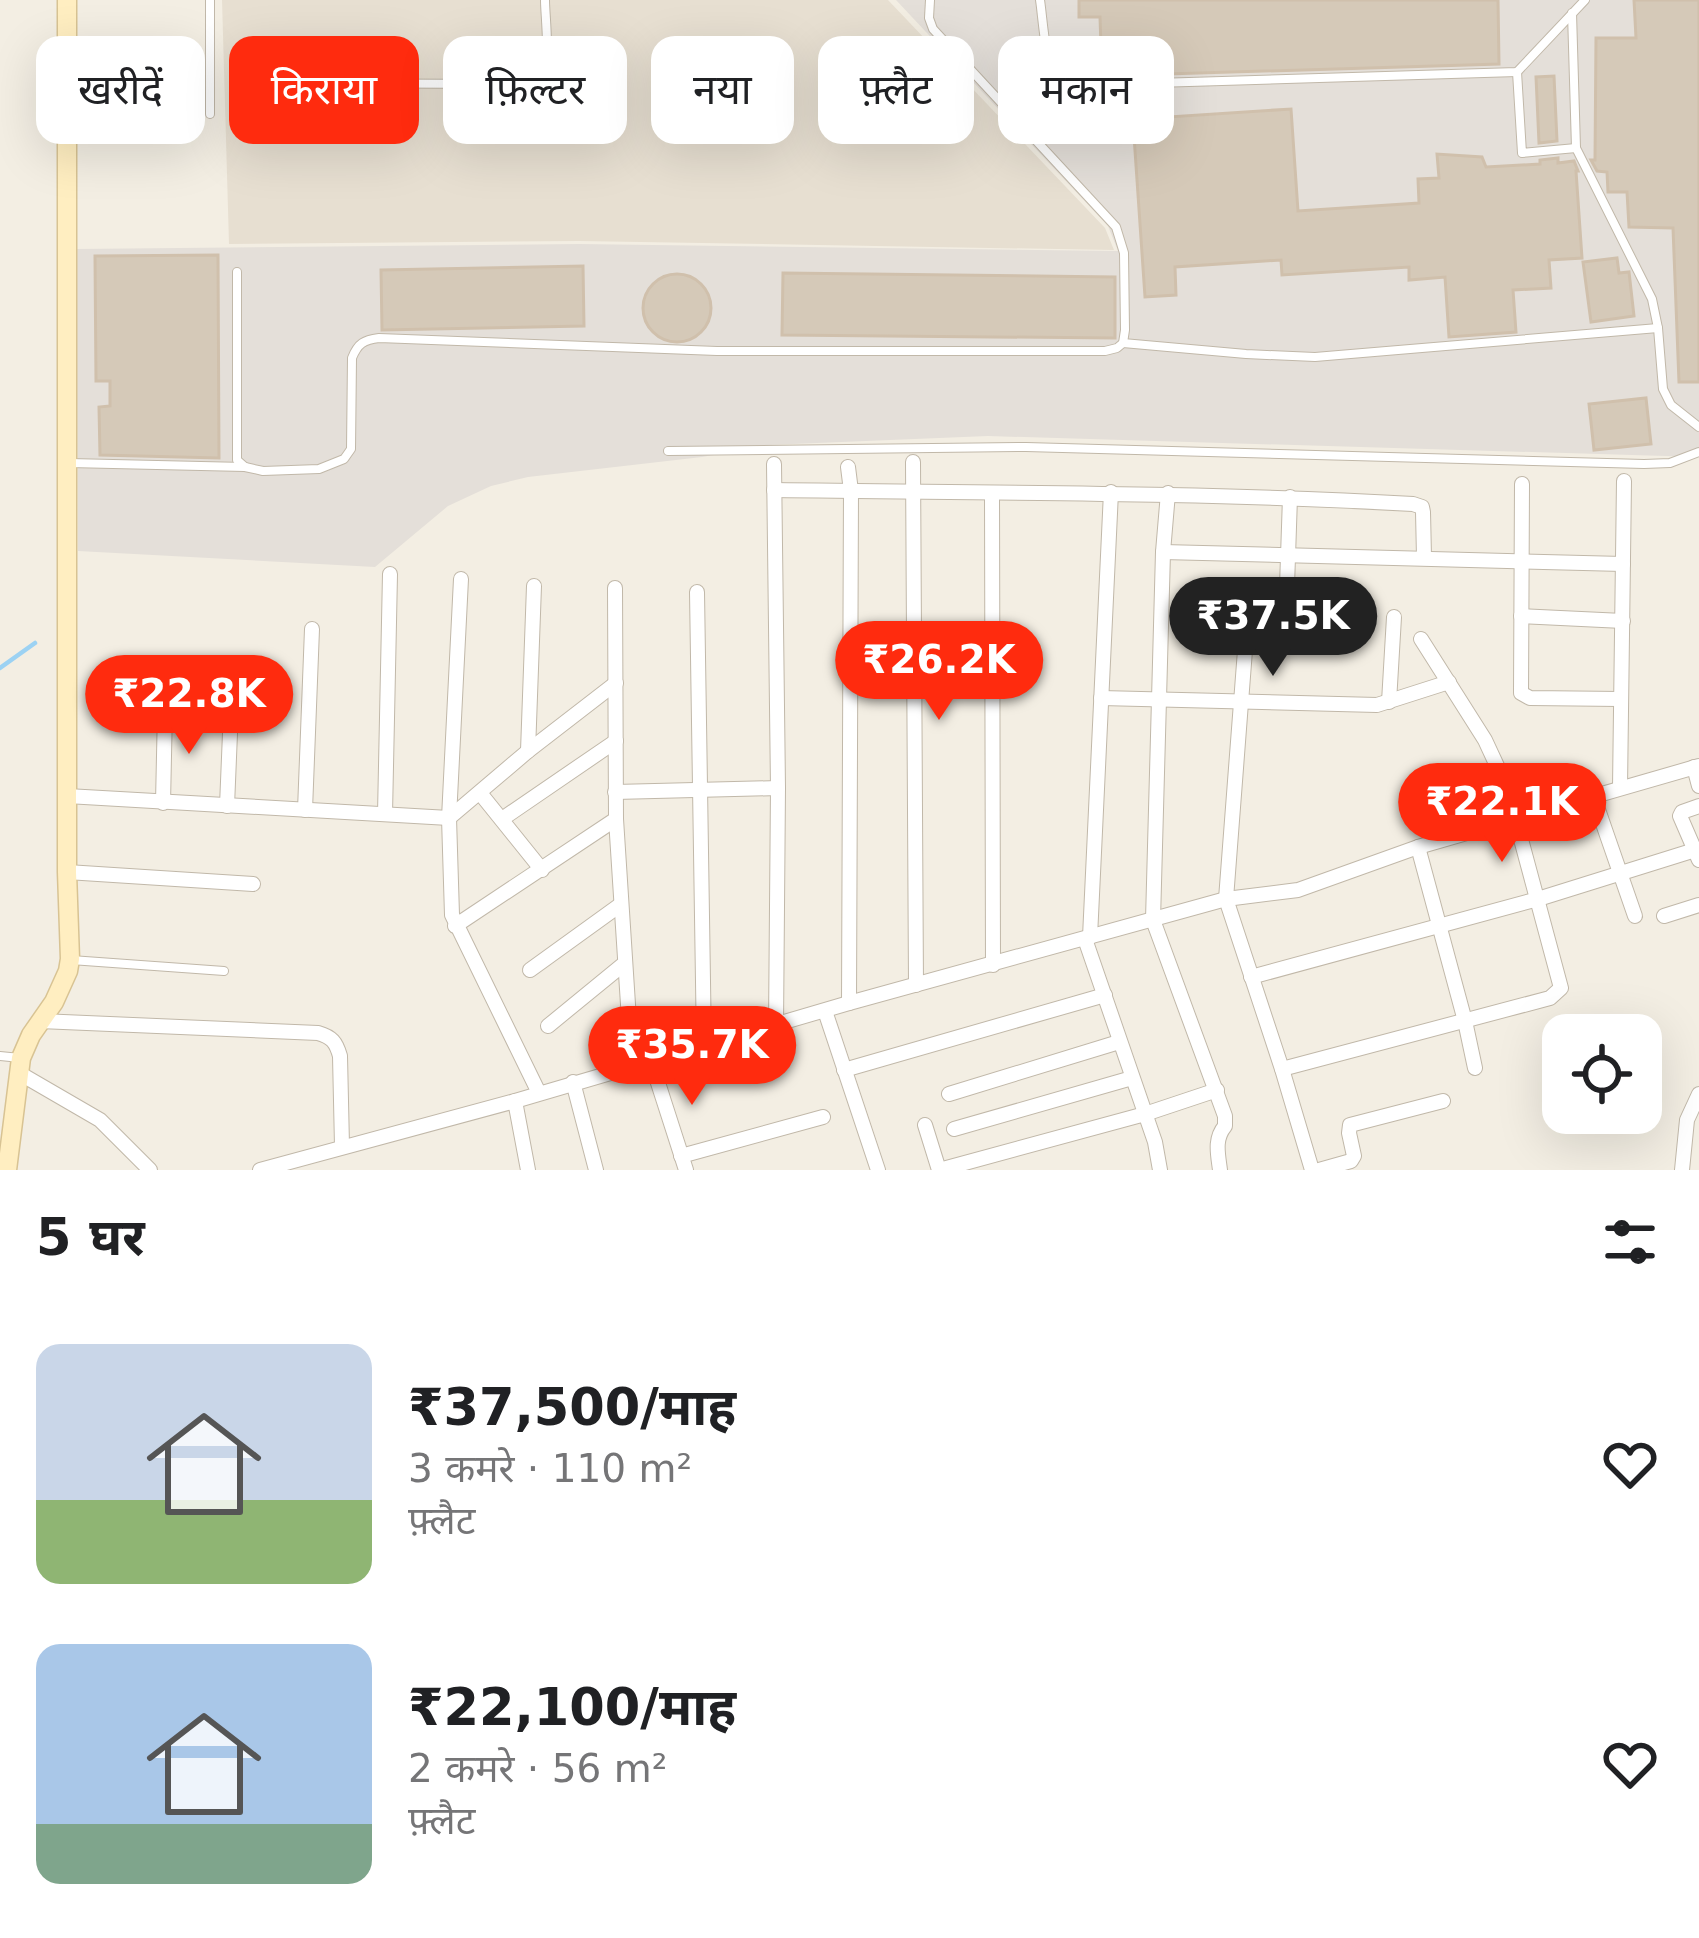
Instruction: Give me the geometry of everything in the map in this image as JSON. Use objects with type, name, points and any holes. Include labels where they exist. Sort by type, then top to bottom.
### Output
[{"type":"street","points":[[8,1170],[20,1065],[31,1035],[63,985],[70,959],[67,0]]},
{"type":"street","points":[[913,462],[916,985]]},
{"type":"street","points":[[773,464],[776,1026]]},
{"type":"street","points":[[848,466],[849,1003]]},
{"type":"street","points":[[1620,788],[1624,481]]},
{"type":"street","points":[[1522,484],[1523,697],[1620,699]]},
{"type":"street","points":[[774,490],[1111,492],[1418,505],[1423,512],[1424,557]]},
{"type":"street","points":[[1111,492],[1087,938],[1155,1142],[1160,1170]]},
{"type":"street","points":[[992,493],[993,965]]},
{"type":"street","points":[[1168,494],[1153,920],[1226,1120],[1217,1142],[1220,1170]]},
{"type":"street","points":[[1286,616],[1290,497]]},
{"type":"street","points":[[1163,552],[1623,564]]},
{"type":"street","points":[[385,814],[390,574]]},
{"type":"street","points":[[460,579],[449,818],[450,904],[455,926],[538,1093]]},
{"type":"street","points":[[528,751],[534,586]]},
{"type":"street","points":[[615,588],[615,792],[632,1066]]},
{"type":"street","points":[[697,592],[704,1046]]},
{"type":"street","points":[[1347,618],[1259,616],[1247,624],[1226,899],[1315,1170],[1352,1161],[1349,1125],[1443,1101]]},
{"type":"street","points":[[1521,616],[1623,621]]},
{"type":"street","points":[[1389,702],[1394,617]]},
{"type":"street","points":[[304,810],[311,629]]},
{"type":"street","points":[[1282,1069],[1550,998],[1561,988],[1515,818],[1492,754],[1421,639]]},
{"type":"street","points":[[1101,698],[1377,705],[1449,682]]},
{"type":"street","points":[[67,796],[449,818],[616,683]]},
{"type":"street","points":[[163,803],[165,709]]},
{"type":"street","points":[[227,806],[230,709]]},
{"type":"street","points":[[502,819],[616,741]]},
{"type":"street","points":[[260,1170],[1226,899],[1298,890],[1418,847],[1696,766],[1699,785]]},
{"type":"street","points":[[615,792],[778,788]]},
{"type":"street","points":[[480,794],[542,870]]},
{"type":"street","points":[[1593,796],[1635,916]]},
{"type":"street","points":[[1251,977],[1697,855],[1680,816],[1699,806]]},
{"type":"street","points":[[455,926],[616,819]]},
{"type":"street","points":[[1418,847],[1474,1067]]},
{"type":"street","points":[[67,872],[253,884]]},
{"type":"street","points":[[530,970],[620,905]]},
{"type":"street","points":[[1664,916],[1699,905]]},
{"type":"street","points":[[548,1026],[625,963]]},
{"type":"street","points":[[844,1070],[1105,995]]},
{"type":"street","points":[[825,1011],[878,1170]]},
{"type":"street","points":[[40,1021],[329,1036],[340,1056],[333,1170]]},
{"type":"street","points":[[950,1094],[1119,1042]]},
{"type":"street","points":[[650,1061],[684,1163],[823,1117]]},
{"type":"street","points":[[20,1065],[100,1120],[151,1170]]},
{"type":"street","points":[[954,1129],[1132,1078]]},
{"type":"street","points":[[573,1082],[596,1170]]},
{"type":"street","points":[[925,1125],[939,1170],[1217,1090]]},
{"type":"street","points":[[1682,1170],[1687,1120],[1699,1094]]},
{"type":"street","points":[[515,1100],[528,1170]]},
{"type":"lane","points":[[210,0],[210,114]]},
{"type":"lane","points":[[419,84],[514,84],[541,75],[546,62],[545,0]]},
{"type":"lane","points":[[930,0],[933,29],[1116,227],[1124,253],[1123,343]]},
{"type":"lane","points":[[1040,0],[1050,66],[1056,78],[1068,84],[1517,72],[1585,0]]},
{"type":"lane","points":[[1572,12],[1576,148],[1652,299],[1664,389],[1671,405],[1699,427]]},
{"type":"lane","points":[[1517,72],[1522,153],[1576,148]]},
{"type":"lane","points":[[237,272],[237,448],[238,460],[245,467]]},
{"type":"lane","points":[[68,463],[263,471],[319,469],[344,459],[351,449],[352,358],[356,346],[379,338],[832,352],[1105,351],[1123,343],[1316,357],[1658,328]]},
{"type":"lane","points":[[668,451],[1026,447],[1644,464],[1670,463],[1699,452]]},
{"type":"lane","points":[[70,959],[224,971]]},
{"type":"lane","points":[[0,1057],[20,1065]]},
{"type":"shaded area","points":[[222,0],[888,0],[922,36],[818,36],[818,144],[974,144],[974,90],[998,116],[998,144],[1025,144],[1105,228],[1114,250],[579,241],[229,244]]},
{"type":"shaded area","points":[[896,0],[1699,0],[1699,457],[988,436],[768,445],[491,486],[448,506],[375,567],[78,551],[76,249],[579,244],[1118,251],[1108,226],[1031,144],[1174,144],[1174,36],[998,36],[998,109],[974,83],[974,36],[930,36]]},
{"type":"building","points":[[1079,0],[1498,0],[1499,64],[1174,74],[1174,36],[1101,36],[1100,17],[1079,17]]},
{"type":"building","points":[[1634,0],[1699,0],[1699,382],[1679,382],[1673,228],[1629,227],[1627,192],[1608,192],[1607,172],[1597,171],[1591,160],[1595,160],[1596,38],[1636,38]]},
{"type":"building","points":[[1554,76],[1557,141],[1539,143],[1536,77]]},
{"type":"building","points":[[1291,109],[1298,211],[1419,203],[1418,179],[1439,178],[1437,154],[1482,157],[1486,167],[1540,164],[1540,160],[1558,158],[1558,163],[1574,161],[1578,171],[1582,258],[1549,260],[1551,288],[1513,290],[1516,332],[1449,337],[1445,277],[1409,280],[1409,267],[1282,275],[1281,260],[1175,267],[1176,295],[1145,297],[1135,144],[1174,144],[1174,117]]},
{"type":"building","points":[[218,255],[219,458],[100,455],[99,407],[110,406],[110,381],[96,381],[95,256]]},
{"type":"building","points":[[1617,258],[1619,273],[1629,272],[1634,316],[1591,322],[1583,262]]},
{"type":"building","points":[[583,266],[584,326],[382,330],[381,270]]},
{"type":"building","points":[[783,273],[1115,277],[1115,338],[782,335]]},
{"type":"building","points":[[677,274],[701,284],[711,308],[701,332],[677,342],[653,332],[643,308],[653,284]]},
{"type":"building","points":[[1646,398],[1651,444],[1594,450],[1589,404]]},
{"type":"waterway","points":[[0,668],[35,643]]}]
